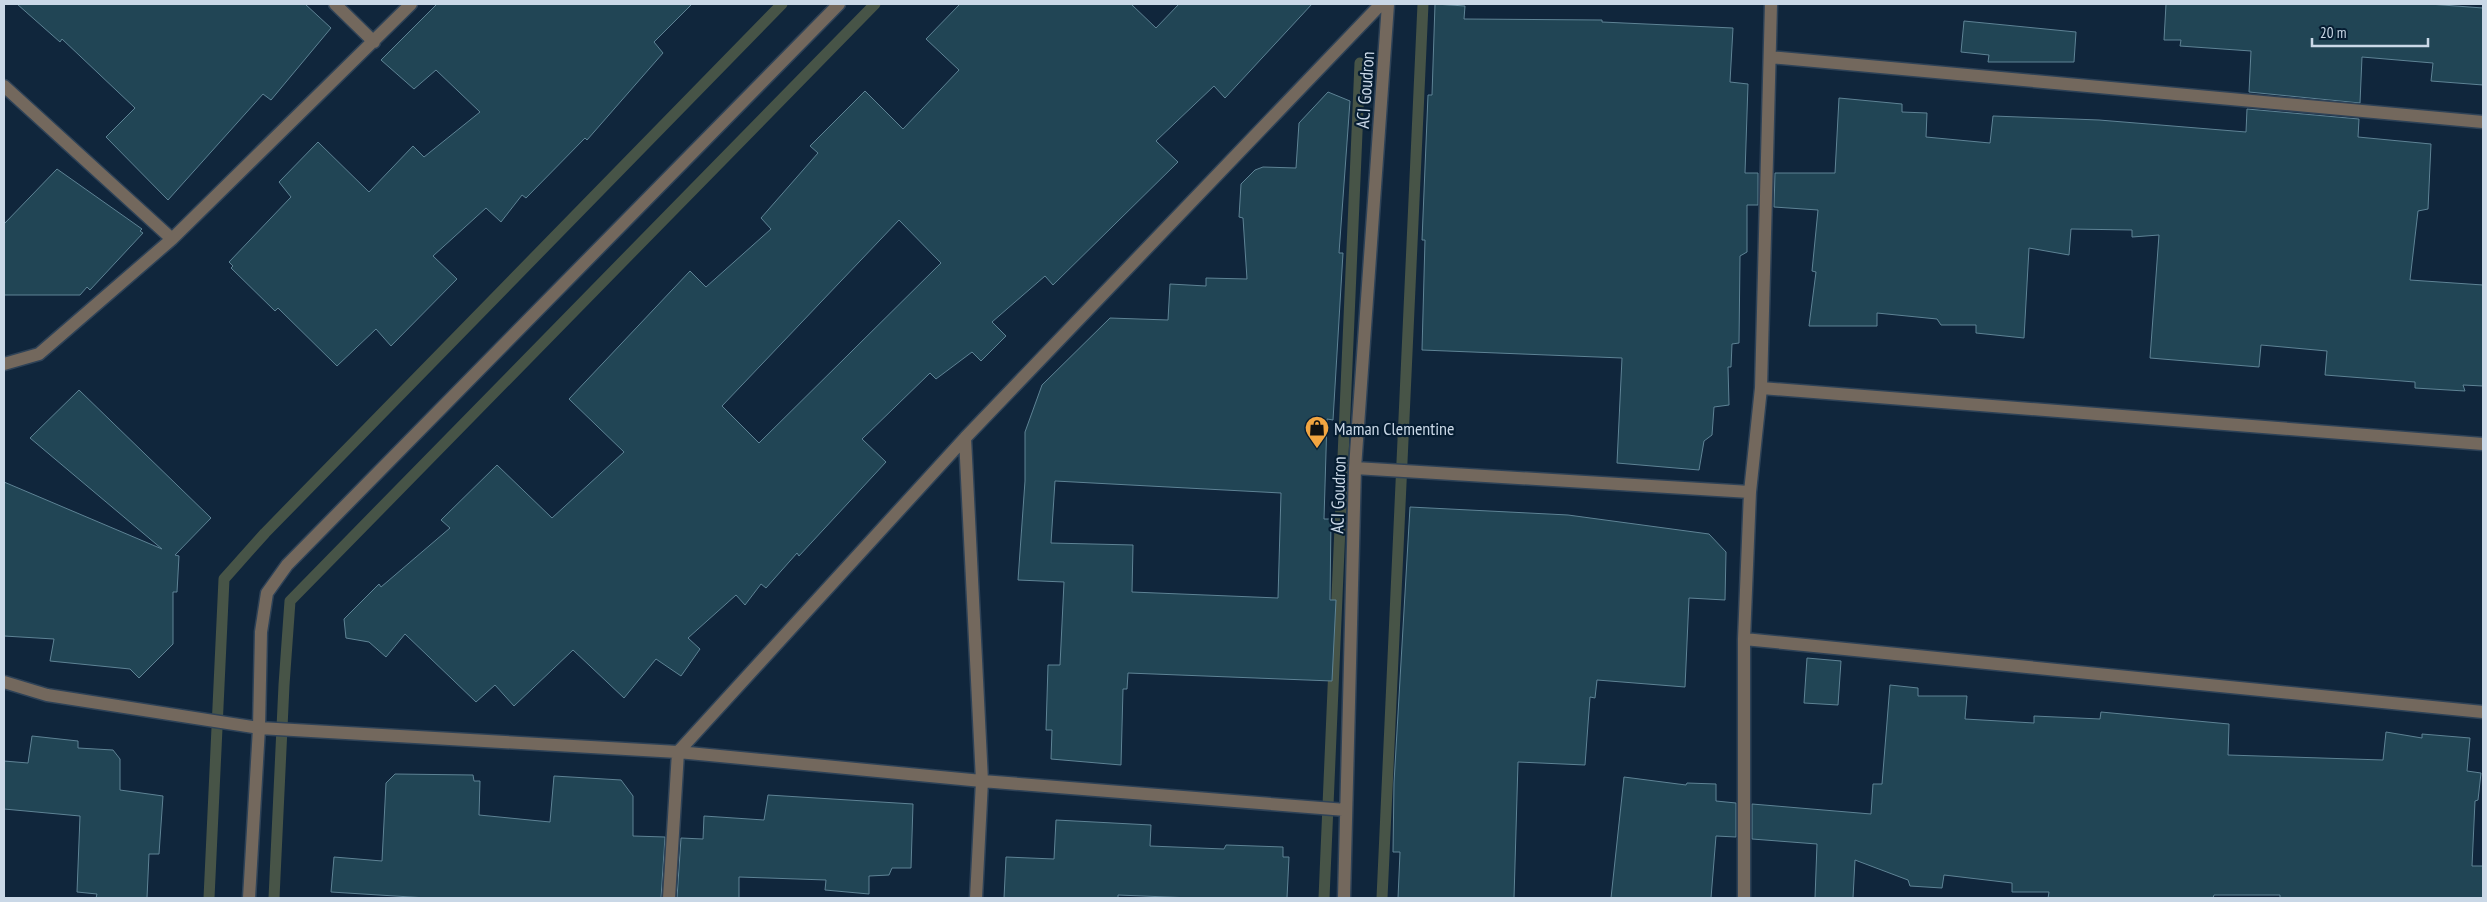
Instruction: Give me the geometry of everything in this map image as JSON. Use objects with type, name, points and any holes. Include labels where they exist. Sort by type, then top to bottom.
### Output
[{"type":"street","points":[[335,4],[374,42]]},
{"type":"street","points":[[4,364],[39,354],[172,239],[411,4]]},
{"type":"street","points":[[249,898],[259,728],[261,632],[267,593],[287,565],[839,4]]},
{"type":"street","points":[[669,898],[678,752],[965,438],[1382,4]]},
{"type":"street","name":"ACI Goudron","points":[[1344,898],[1355,468],[1388,4]]},
{"type":"street","points":[[1744,898],[1744,640],[1750,492],[1761,388],[1771,4]]},
{"type":"street","points":[[1770,57],[2483,122]]},
{"type":"street","points":[[4,86],[172,239]]},
{"type":"street","points":[[1761,388],[2483,444]]},
{"type":"street","points":[[965,438],[982,781],[976,898]]},
{"type":"street","points":[[1355,468],[1750,492]]},
{"type":"street","points":[[1744,640],[2483,712]]},
{"type":"street","points":[[4,682],[47,695],[259,728],[678,752],[982,781],[1346,810]]},
{"type":"building","points":[[17,4],[305,4],[331,28],[271,100],[263,94],[168,200],[106,137],[135,108],[62,39],[60,42]]},
{"type":"building","points":[[437,4],[692,4],[654,42],[663,53],[587,140],[585,138],[526,198],[522,195],[501,222],[486,208],[433,256],[457,279],[391,346],[376,329],[337,366],[278,308],[275,311],[231,268],[233,266],[229,262],[291,197],[279,182],[318,142],[369,192],[413,146],[424,157],[480,112],[436,70],[414,89],[381,60]]},
{"type":"building","points":[[960,4],[1131,4],[1156,28],[1179,4],[1312,4],[1225,98],[1214,86],[1156,141],[1178,162],[1053,285],[1045,276],[992,322],[1006,336],[981,361],[972,352],[936,379],[930,373],[862,439],[886,462],[799,556],[797,553],[766,588],[761,584],[745,605],[736,595],[688,638],[700,649],[681,676],[656,659],[624,698],[573,650],[514,706],[495,685],[476,702],[405,634],[386,657],[369,642],[346,638],[344,619],[379,584],[381,587],[450,528],[441,520],[497,465],[552,518],[624,452],[569,399],[690,271],[706,287],[771,229],[761,218],[818,153],[810,146],[865,91],[903,129],[959,70],[926,39]],"holes":[[[899,220],[941,263],[759,443],[722,406]]]},
{"type":"building","points":[[1435,4],[1465,6],[1464,19],[1602,20],[1602,22],[1733,28],[1730,82],[1748,84],[1745,173],[1758,173],[1758,205],[1747,205],[1747,252],[1740,256],[1739,343],[1732,344],[1731,367],[1728,367],[1729,405],[1714,407],[1712,435],[1704,441],[1699,470],[1617,463],[1622,358],[1422,350],[1425,240],[1422,240],[1428,95],[1432,95]]},
{"type":"building","points":[[2166,4],[2429,4],[2483,8],[2483,85],[2431,81],[2433,63],[2362,57],[2360,103],[2249,92],[2251,51],[2180,46],[2181,40],[2164,40]]},
{"type":"building","points":[[1964,21],[2076,32],[2074,62],[1988,62],[1989,55],[1961,52]]},
{"type":"building","points":[[1328,92],[1350,101],[1339,253],[1343,253],[1333,420],[1327,419],[1324,519],[1331,519],[1330,600],[1336,600],[1332,681],[1128,673],[1127,689],[1123,689],[1121,765],[1051,759],[1052,730],[1046,730],[1048,665],[1060,665],[1064,582],[1018,580],[1025,481],[1025,432],[1042,385],[1110,318],[1168,320],[1170,284],[1206,286],[1206,278],[1247,279],[1243,218],[1239,217],[1241,184],[1255,170],[1263,167],[1296,168],[1299,123]],"holes":[[[1055,481],[1281,493],[1278,598],[1132,592],[1133,545],[1051,543]]]},
{"type":"building","points":[[1839,98],[1902,104],[1902,112],[1927,113],[1926,137],[1990,143],[1993,116],[2099,120],[2246,132],[2247,109],[2359,119],[2358,137],[2431,144],[2428,209],[2418,211],[2410,280],[2483,285],[2483,386],[2463,385],[2465,391],[2415,388],[2415,382],[2325,375],[2327,351],[2261,345],[2259,367],[2150,358],[2159,235],[2132,237],[2132,230],[2071,229],[2069,255],[2029,248],[2024,338],[1976,333],[1976,325],[1941,325],[1937,319],[1877,313],[1877,326],[1809,326],[1816,272],[1812,271],[1818,210],[1774,207],[1775,173],[1835,173]]},
{"type":"building","points":[[57,169],[142,229],[140,231],[143,233],[90,290],[87,287],[80,295],[4,295],[4,224]]},
{"type":"building","points":[[79,390],[211,518],[175,555],[179,556],[177,592],[173,592],[173,644],[139,678],[130,669],[50,661],[54,639],[4,636],[4,482],[162,549],[30,438]]},
{"type":"building","points":[[1410,507],[1568,515],[1709,534],[1726,552],[1725,600],[1689,598],[1685,687],[1597,680],[1595,698],[1590,697],[1585,765],[1518,762],[1514,898],[1398,898],[1400,852],[1393,852],[1394,783]]},
{"type":"building","points":[[1807,658],[1841,661],[1838,705],[1804,703]]},
{"type":"building","points":[[1890,685],[1918,688],[1918,696],[1967,696],[1965,719],[2034,723],[2034,716],[2100,719],[2101,712],[2229,724],[2228,755],[2383,760],[2386,732],[2422,738],[2422,734],[2470,738],[2467,771],[2481,773],[2478,800],[2475,801],[2472,866],[2483,866],[2483,898],[2280,898],[2280,895],[2214,895],[2213,898],[2048,898],[2049,892],[2012,892],[2012,883],[1944,875],[1942,888],[1910,886],[1908,880],[1855,860],[1853,898],[1815,898],[1817,844],[1752,839],[1752,804],[1871,814],[1873,784],[1882,784]]},
{"type":"building","points":[[32,736],[78,741],[78,748],[113,750],[120,759],[120,790],[163,796],[159,854],[149,854],[147,898],[96,898],[97,894],[77,892],[80,816],[4,809],[4,761],[28,763]]},
{"type":"building","points":[[395,774],[473,775],[474,781],[480,781],[479,815],[550,822],[554,776],[621,780],[633,796],[633,836],[665,837],[661,898],[427,898],[331,892],[334,857],[382,861],[386,783]]},
{"type":"building","points":[[1624,777],[1686,785],[1687,783],[1716,784],[1716,801],[1736,803],[1736,837],[1716,836],[1711,898],[1611,898]]},
{"type":"building","points":[[768,795],[913,804],[911,868],[892,868],[889,875],[869,876],[869,894],[825,890],[826,880],[739,877],[739,898],[677,898],[681,838],[703,839],[704,816],[764,820]]},
{"type":"building","points":[[1056,820],[1151,825],[1150,846],[1224,849],[1226,845],[1283,847],[1283,857],[1289,857],[1287,898],[1192,898],[1118,895],[1118,898],[1004,898],[1006,857],[1054,859]]},
{"type":"waterway","points":[[209,898],[224,579],[265,533],[782,4]]},
{"type":"waterway","points":[[274,898],[290,601],[875,4]]},
{"type":"waterway","points":[[1382,898],[1423,4]]},
{"type":"waterway","points":[[1324,898],[1360,63]]},
{"type":"place","name":"Maman Clementine","points":[[1317,449]]}]
